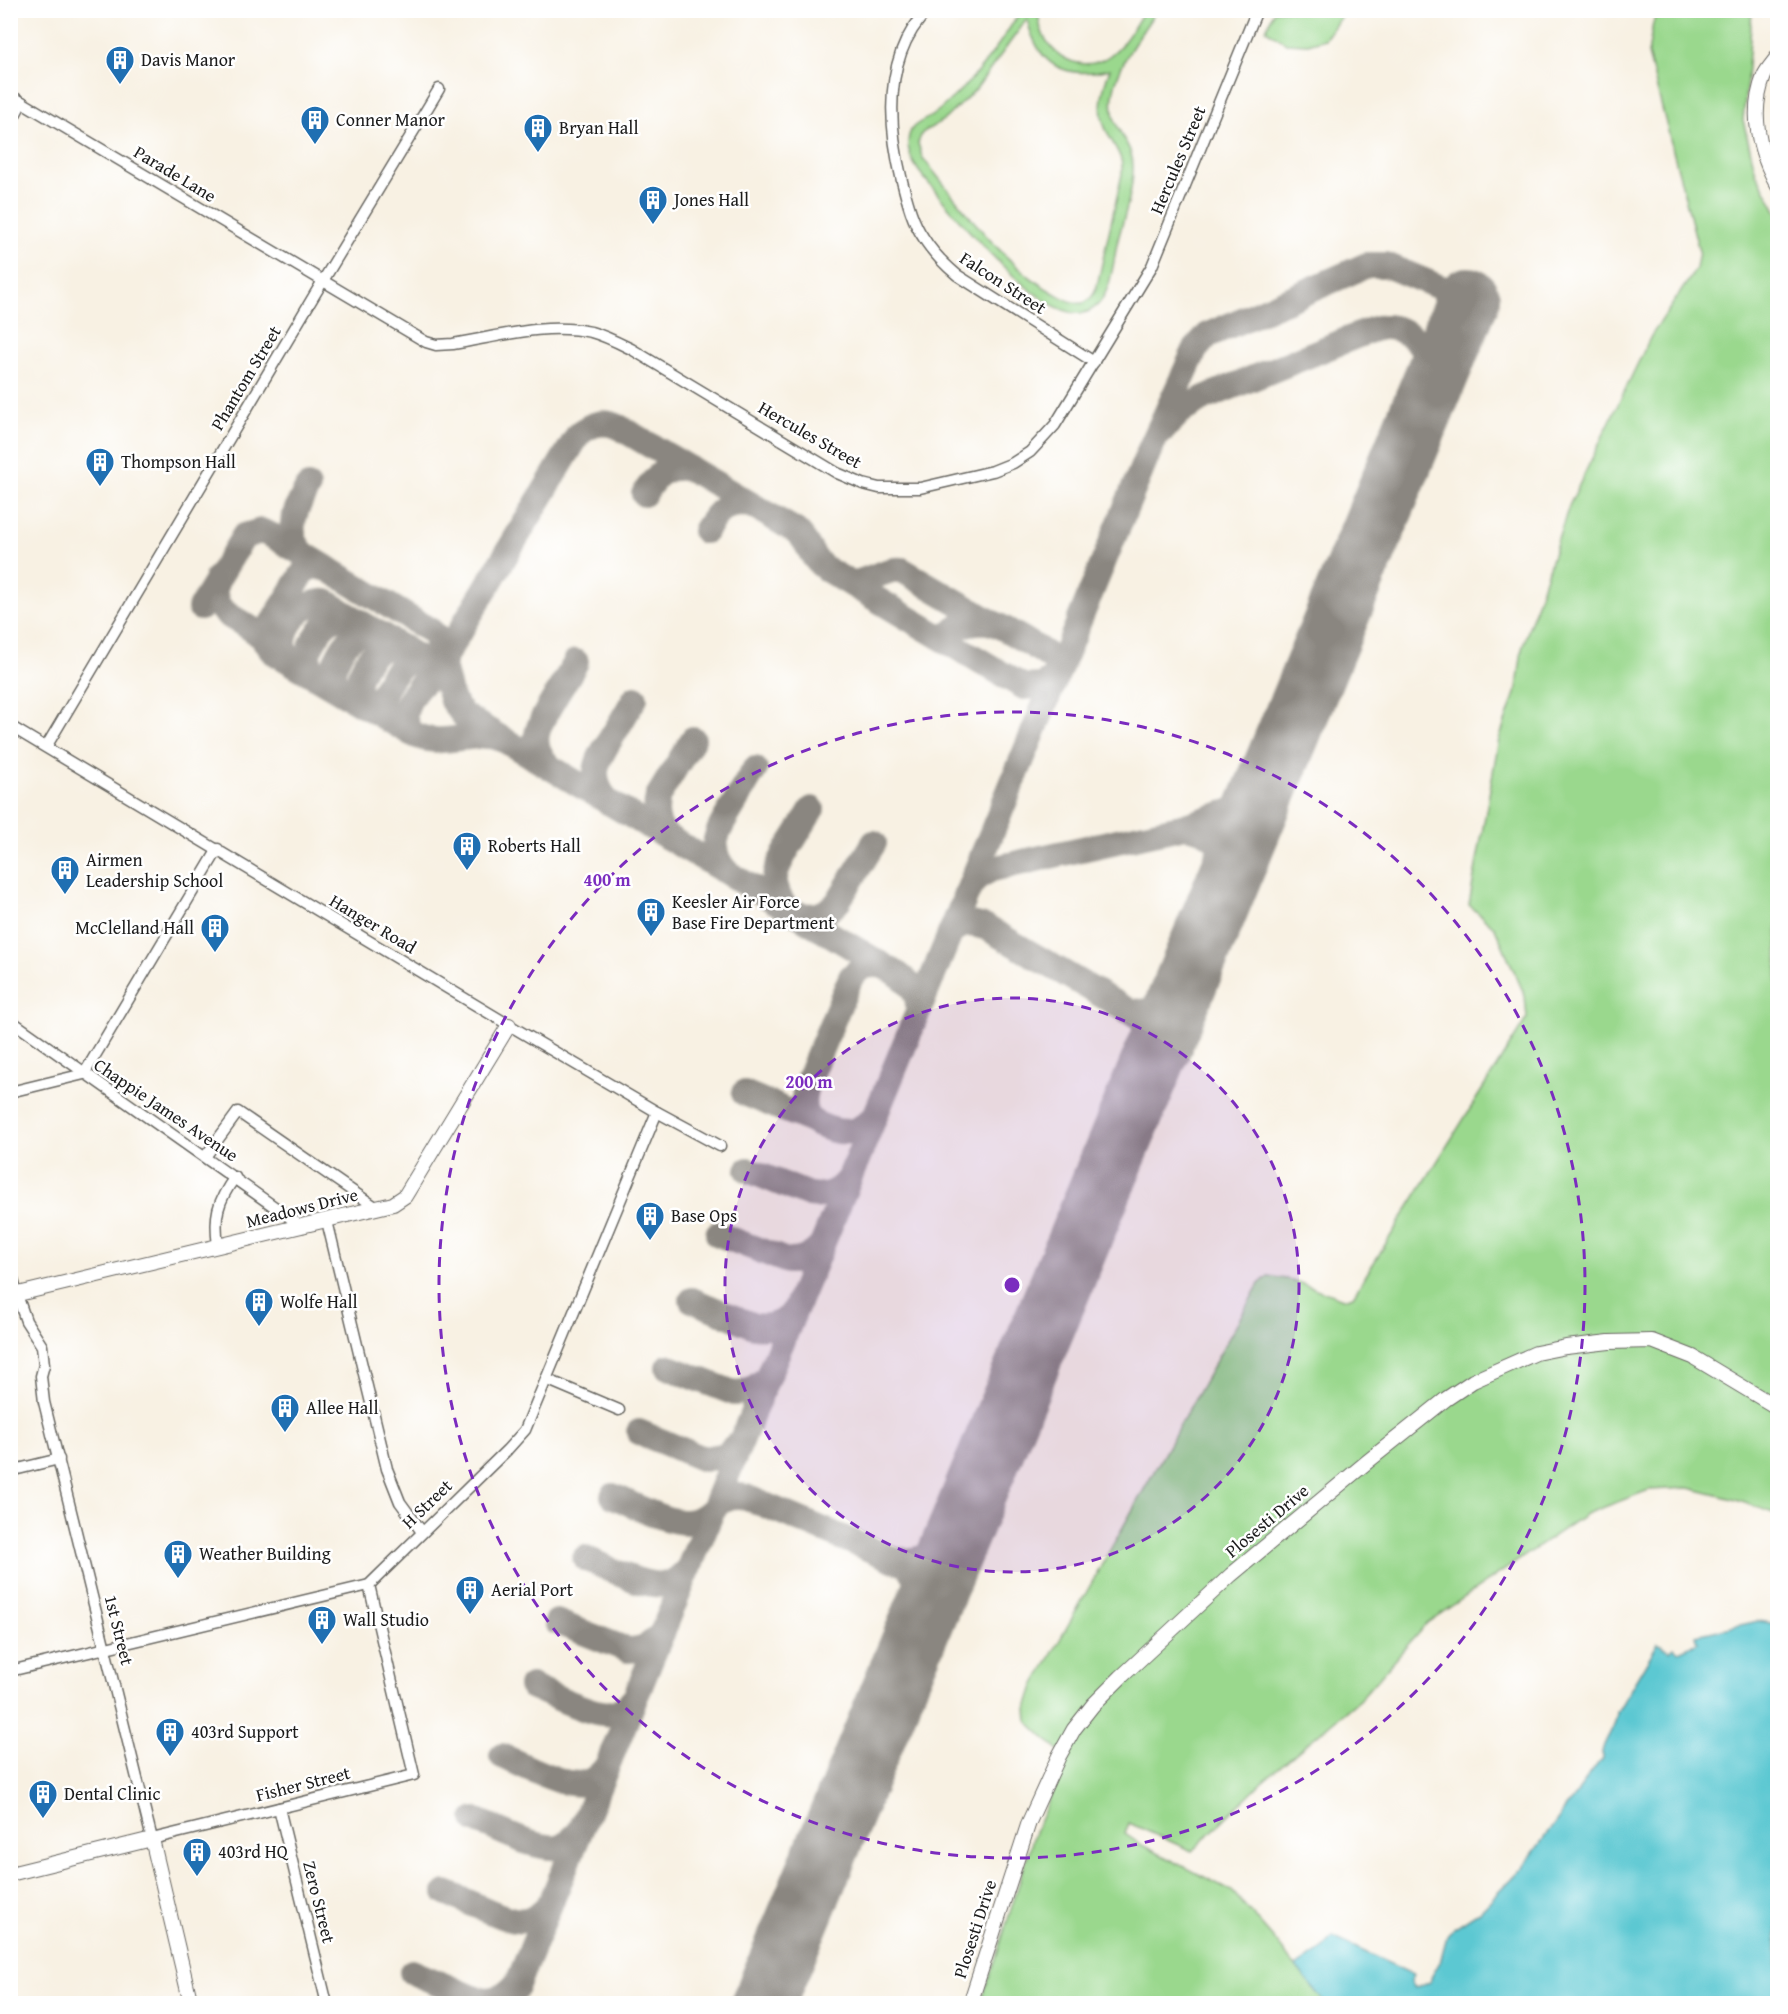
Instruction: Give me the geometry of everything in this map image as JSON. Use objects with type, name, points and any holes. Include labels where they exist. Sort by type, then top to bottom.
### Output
[{"type":"street","name":"Falcon Street","points":[[927,10],[909,33],[900,52],[894,79],[892,106],[900,171],[921,235],[938,258],[957,275],[1094,362]]},
{"type":"street","name":"Hercules Street","points":[[322,281],[415,336],[436,345],[558,329],[584,331],[604,336],[633,350],[837,473],[863,484],[879,488],[920,488],[993,471],[1013,463],[1030,452],[1055,425],[1152,266],[1257,10]]},
{"type":"street","points":[[1778,56],[1764,74],[1756,102],[1757,128],[1762,154],[1778,186]]},
{"type":"street","name":"Phantom Street","points":[[46,747],[322,281],[439,89]]},
{"type":"street","name":"Parade Lane","points":[[10,95],[322,281]]},
{"type":"street","points":[[10,124],[22,102]]},
{"type":"street","name":"Hanger Road","points":[[10,726],[508,1025],[720,1146]]},
{"type":"street","points":[[10,1092],[84,1074],[218,849]]},
{"type":"street","name":"Chappie James Avenue","points":[[10,1020],[303,1227]]},
{"type":"street","name":"Meadows Drive","points":[[14,1296],[393,1204],[405,1196],[508,1025]]},
{"type":"street","points":[[205,1157],[238,1112],[377,1208]]},
{"type":"street","name":"H Street","points":[[369,1585],[525,1430],[657,1112]]},
{"type":"street","points":[[218,1246],[216,1217],[219,1204],[235,1177]]},
{"type":"street","points":[[327,1221],[387,1469],[400,1502],[423,1532]]},
{"type":"street","name":"1st Street","points":[[10,1268],[14,1296],[26,1322],[42,1346],[44,1365],[41,1376],[42,1391],[191,2004]]},
{"type":"street","name":"Plosesti Drive","points":[[970,2004],[1029,1822],[1074,1729],[1093,1705],[1121,1677],[1231,1575],[1446,1400],[1473,1381],[1536,1353],[1609,1342],[1652,1341],[1693,1357],[1778,1408]]},
{"type":"street","points":[[546,1379],[619,1410]]},
{"type":"street","points":[[10,1471],[59,1459]]},
{"type":"street","points":[[10,1671],[369,1585]]},
{"type":"street","name":"Fisher Street","points":[[10,1874],[414,1775],[369,1585]]},
{"type":"street","name":"Zero Street","points":[[279,1808],[327,2004]]},
{"type":"green space","points":[[1274,10],[1345,11],[1325,39],[1308,44],[1286,43],[1266,30]]},
{"type":"green space","points":[[1021,11],[1039,11],[1044,36],[1051,47],[1060,56],[1084,64],[1096,62],[1115,52],[1144,11],[1156,11],[1124,61],[1113,95],[1114,118],[1130,150],[1133,177],[1107,290],[1098,305],[1091,310],[1072,312],[1049,303],[1024,285],[997,261],[949,208],[918,170],[909,151],[908,140],[913,127],[938,111],[962,89],[986,61]],"holes":[[[1027,19],[1038,48],[1055,66],[1079,72],[1110,69],[1103,93],[1102,118],[1120,158],[1122,174],[1097,286],[1090,299],[1083,303],[1069,301],[1040,284],[1002,252],[968,215],[922,157],[918,143],[922,133],[945,119],[976,89]]]},
{"type":"green space","points":[[1658,11],[1752,11],[1743,120],[1756,173],[1778,214],[1777,1514],[1733,1499],[1689,1488],[1649,1490],[1586,1514],[1427,1623],[1360,1699],[1262,1782],[1192,1851],[1129,1823],[1125,1834],[1140,1844],[1232,1891],[1325,2003],[980,2004],[1035,1832],[1067,1759],[1028,1722],[1027,1708],[1034,1686],[1259,1284],[1268,1276],[1292,1280],[1343,1299],[1353,1296],[1527,1018],[1525,996],[1495,928],[1469,905],[1499,739],[1517,688],[1522,649],[1569,506],[1651,336],[1696,269],[1699,251],[1648,54],[1653,23]]},
{"type":"water","points":[[1758,1621],[1777,1624],[1777,2003],[1325,2003],[1296,1967],[1323,1948],[1333,1937],[1414,1975],[1411,1982],[1415,1988],[1429,1981],[1440,1962],[1447,1936],[1452,1929],[1480,1911],[1523,1867],[1602,1758],[1602,1752],[1617,1712],[1658,1643],[1670,1651],[1673,1647],[1679,1651],[1698,1642],[1696,1635]]},
{"type":"taxiway","points":[[509,2004],[1150,449],[1195,350],[1208,335],[1367,265],[1386,265],[1468,299]]},
{"type":"taxiway","points":[[1164,429],[1180,412],[1204,398],[1382,327],[1401,330],[1421,346],[1429,361],[1430,388]]},
{"type":"taxiway","points":[[442,661],[578,435],[592,425],[603,423],[619,427],[796,531],[826,569],[1024,687],[1041,686],[1055,678]]},
{"type":"taxiway","points":[[644,494],[653,481],[668,469],[691,469]]},
{"type":"taxiway","points":[[304,554],[294,538],[293,521],[308,487]]},
{"type":"taxiway","points":[[705,531],[723,509],[735,505],[751,505]]},
{"type":"taxiway","points":[[200,608],[244,536],[261,531],[275,537],[431,631],[435,635],[452,701],[464,716],[899,975],[914,990],[918,1012]]},
{"type":"taxiway","points":[[269,628],[305,570],[314,566],[329,569]]},
{"type":"taxiway","points":[[850,583],[863,581],[888,571],[902,570],[993,623]]},
{"type":"taxiway","points":[[217,578],[215,590],[219,607],[257,633],[272,651],[411,733],[434,740],[479,736],[502,739]]},
{"type":"taxiway","points":[[293,663],[284,646],[287,629],[304,609],[319,602],[327,602],[431,665],[446,678]]},
{"type":"taxiway","points":[[317,677],[308,658],[314,641],[323,627],[331,621],[340,617],[352,617]]},
{"type":"taxiway","points":[[953,645],[952,632],[960,626],[976,622],[992,623],[1033,645],[1048,656],[1054,662],[1058,672]]},
{"type":"taxiway","points":[[342,692],[335,682],[333,673],[344,647],[352,638],[362,633],[382,635]]},
{"type":"taxiway","points":[[367,707],[361,699],[357,683],[368,660],[379,650],[404,648]]},
{"type":"taxiway","points":[[388,720],[382,700],[383,692],[390,679],[405,664],[414,661],[426,662]]},
{"type":"taxiway","points":[[549,766],[538,749],[537,733],[544,716],[576,662]]},
{"type":"taxiway","points":[[411,733],[406,724],[405,714],[412,695],[428,679],[434,677],[440,676],[447,685]]},
{"type":"taxiway","points":[[608,802],[597,784],[599,760],[635,698]]},
{"type":"taxiway","points":[[667,837],[660,828],[657,818],[658,796],[693,739]]},
{"type":"taxiway","points":[[727,872],[716,855],[716,839],[755,769]]},
{"type":"taxiway","points":[[1185,826],[1232,811],[1251,798],[1270,780]]},
{"type":"taxiway","points":[[786,908],[776,891],[775,876],[780,862],[812,809]]},
{"type":"taxiway","points":[[970,887],[976,878],[992,869],[1185,826],[1207,833],[1220,844],[1226,862],[1228,884]]},
{"type":"taxiway","points":[[797,914],[819,915],[837,903],[874,843]]},
{"type":"taxiway","points":[[950,934],[967,924],[987,928],[1137,1016],[1155,1036],[1155,1054]]},
{"type":"taxiway","points":[[876,1114],[860,1128],[841,1132],[810,1120],[805,1111],[804,1101],[808,1080],[851,977],[866,966],[884,966]]},
{"type":"taxiway","points":[[1128,1010],[1143,1012],[1156,1009],[1180,994]]},
{"type":"taxiway","points":[[744,1093],[812,1121]]},
{"type":"taxiway","points":[[748,1170],[809,1195],[832,1193],[849,1178]]},
{"type":"taxiway","points":[[718,1234],[787,1261],[807,1258],[822,1245]]},
{"type":"taxiway","points":[[692,1300],[754,1326],[777,1324],[795,1310]]},
{"type":"taxiway","points":[[668,1367],[734,1393],[750,1391],[767,1378]]},
{"type":"taxiway","points":[[639,1432],[704,1459],[725,1455],[741,1441]]},
{"type":"taxiway","points":[[613,1496],[664,1518],[685,1522],[701,1518],[729,1497],[746,1497],[907,1565],[921,1586],[926,1610]]},
{"type":"taxiway","points":[[900,1560],[924,1558],[944,1547],[956,1536]]},
{"type":"taxiway","points":[[585,1558],[639,1581],[661,1585],[678,1579],[689,1568]]},
{"type":"taxiway","points":[[557,1622],[628,1650],[647,1646],[662,1633]]},
{"type":"taxiway","points":[[531,1686],[594,1712],[619,1711],[635,1698]]},
{"type":"taxiway","points":[[502,1756],[555,1779],[576,1784],[591,1781],[607,1766]]},
{"type":"taxiway","points":[[475,1820],[506,1834],[542,1846],[561,1846],[580,1831]]},
{"type":"taxiway","points":[[446,1893],[504,1917],[520,1920],[535,1917],[550,1903]]},
{"type":"taxiway","points":[[412,1972],[483,2000],[500,1997],[518,1982]]},
{"type":"runway","points":[[763,2004],[1468,299]]},
{"type":"place","name":"Davis Manor","points":[[120,86]]},
{"type":"place","name":"Conner Manor","points":[[315,146]]},
{"type":"place","name":"Bryan Hall","points":[[538,154]]},
{"type":"place","name":"Jones Hall","points":[[653,226]]},
{"type":"place","name":"Thompson Hall","points":[[100,488]]},
{"type":"place","name":"Roberts Hall","points":[[467,872]]},
{"type":"place","name":"Airmen Leadership School","points":[[65,896]]},
{"type":"place","name":"Keesler Air Force Base Fire Department","points":[[651,938]]},
{"type":"place","name":"McClelland Hall","points":[[215,954]]},
{"type":"place","name":"Base Ops","points":[[650,1242]]},
{"type":"place","name":"Wolfe Hall","points":[[259,1328]]},
{"type":"place","name":"Allee Hall","points":[[285,1434]]},
{"type":"place","name":"Weather Building","points":[[178,1580]]},
{"type":"place","name":"Aerial Port","points":[[470,1616]]},
{"type":"place","name":"Wall Studio","points":[[322,1646]]},
{"type":"place","name":"403rd Support","points":[[170,1758]]},
{"type":"place","name":"Dental Clinic","points":[[43,1820]]},
{"type":"place","name":"403rd HQ","points":[[197,1878]]}]
